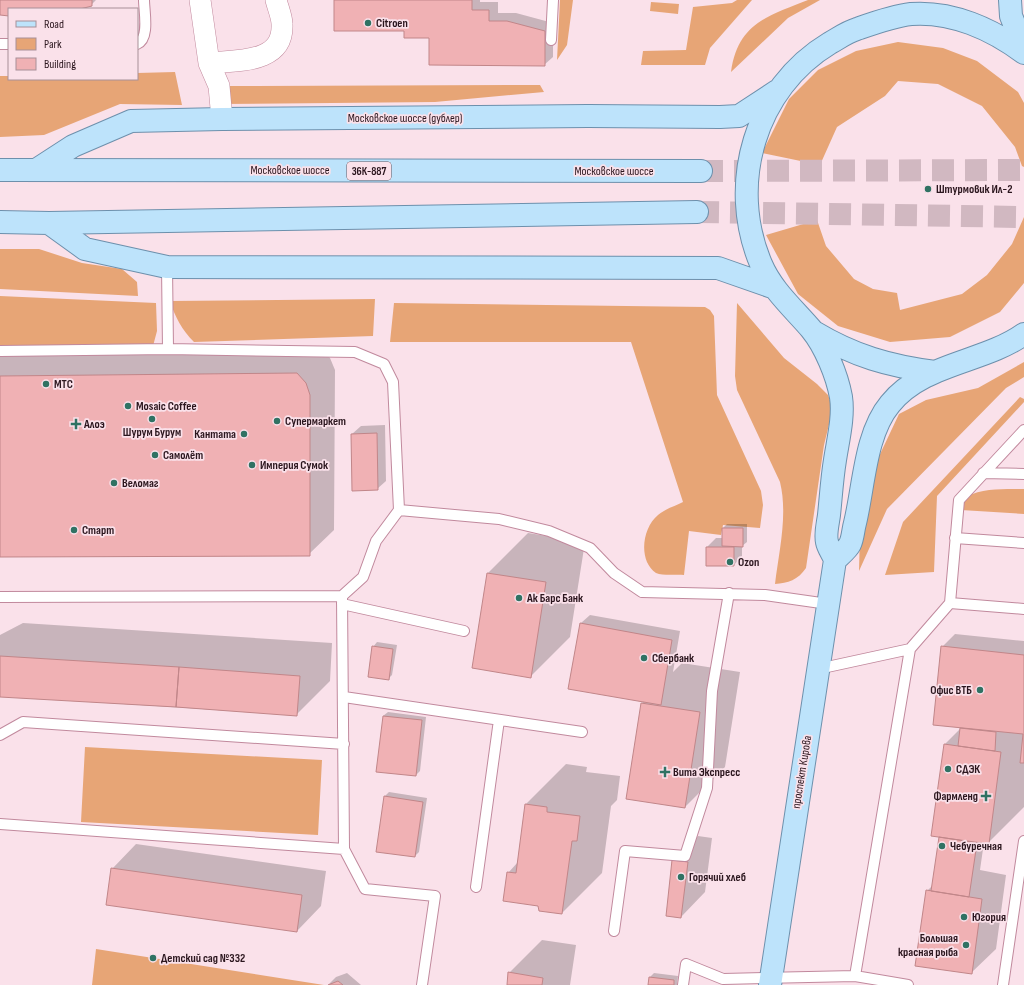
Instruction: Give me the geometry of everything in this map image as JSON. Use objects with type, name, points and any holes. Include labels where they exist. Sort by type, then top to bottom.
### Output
[{"type":"main road","points":[[937,0],[911,14],[851,30],[812,54],[794,70],[778,90],[762,120],[751,152],[746,196],[752,238],[761,265],[775,288],[812,330],[833,372],[841,399],[840,431],[826,542],[835,560],[850,545],[866,466],[877,426],[890,404],[907,389],[935,372],[994,350],[1024,334]]},
{"type":"main road","points":[[1010,0],[1011,16],[1024,48]]},
{"type":"main road","points":[[911,14],[943,16],[966,22],[1005,39],[1024,52]]},
{"type":"main road","name":"Московское шоссе (дублер)","points":[[36,170],[73,146],[131,122],[222,119],[588,116],[720,118],[739,116],[778,90]]},
{"type":"main road","name":"Московское шоссе","points":[[0,170],[701,171]]},
{"type":"main road","points":[[0,222],[49,223],[697,212]]},
{"type":"main road","points":[[49,223],[85,249],[167,267],[718,268],[775,288]]},
{"type":"main road","points":[[812,330],[840,347],[866,357],[900,368],[935,372]]},
{"type":"main road","name":"проспект Кирова","points":[[770,981],[835,560]]},
{"type":"street","points":[[200,0],[209,63],[219,86],[222,119]]},
{"type":"street","points":[[209,63],[263,57],[272,51],[281,37],[283,23],[276,0]]},
{"type":"lane","points":[[138,44],[145,36],[144,0]]},
{"type":"lane","points":[[551,40],[553,0]]},
{"type":"lane","points":[[167,267],[168,349]]},
{"type":"lane","points":[[0,352],[168,349],[355,352],[384,364],[393,382],[399,510],[376,541],[363,577],[342,600],[344,697],[344,849],[365,889],[435,896],[422,985]]},
{"type":"lane","points":[[855,976],[910,649],[950,603],[958,500],[1024,430]]},
{"type":"lane","points":[[983,473],[1024,474]]},
{"type":"lane","points":[[399,510],[499,519],[549,531],[590,548],[614,573],[642,592],[765,595],[828,604]]},
{"type":"lane","points":[[955,538],[1024,543]]},
{"type":"lane","points":[[614,931],[625,851],[685,856],[707,788],[712,691],[729,593]]},
{"type":"lane","points":[[0,597],[342,600],[464,632]]},
{"type":"lane","points":[[950,603],[1024,609]]},
{"type":"lane","points":[[818,669],[910,649]]},
{"type":"lane","points":[[344,697],[582,732]]},
{"type":"lane","points":[[476,887],[499,720]]},
{"type":"lane","points":[[0,735],[23,722],[344,744]]},
{"type":"lane","points":[[0,824],[344,849]]},
{"type":"lane","points":[[1003,985],[1024,841]]},
{"type":"lane","points":[[683,985],[686,964],[723,978],[770,981],[855,976],[908,985]]},
{"type":"green space","points":[[560,0],[573,0],[567,45],[557,60]]},
{"type":"green space","points":[[737,0],[752,0],[710,48],[705,65],[641,65],[643,51],[686,50],[693,7],[732,3]]},
{"type":"green space","points":[[808,0],[820,0],[788,18],[731,72],[740,42],[748,32],[768,17]]},
{"type":"green space","points":[[651,2],[679,4],[678,14],[650,11]]},
{"type":"green space","points":[[898,42],[943,48],[977,61],[1018,92],[1024,103],[1024,167],[1022,166],[1015,147],[982,106],[938,84],[898,81],[885,96],[837,127],[820,165],[762,153],[789,99],[818,70],[856,51]]},
{"type":"green space","points":[[175,72],[182,105],[120,104],[44,135],[0,137],[0,76],[8,76],[8,80],[138,80],[138,73]]},
{"type":"green space","points":[[540,85],[544,92],[435,102],[221,104],[219,86]]},
{"type":"green space","points":[[1024,217],[1024,283],[1000,312],[950,337],[890,342],[838,326],[798,294],[766,235],[817,220],[826,246],[854,279],[873,289],[897,293],[900,310],[962,294],[987,275],[1012,244]]},
{"type":"green space","points":[[0,249],[39,249],[82,263],[122,269],[137,282],[138,296],[0,289]]},
{"type":"green space","points":[[0,296],[156,303],[157,331],[153,346],[0,347]]},
{"type":"green space","points":[[375,299],[373,336],[194,342],[179,323],[170,301]]},
{"type":"green space","points":[[394,303],[705,307],[710,310],[714,316],[717,395],[761,491],[763,505],[760,528],[723,525],[721,535],[689,531],[684,575],[656,573],[650,568],[646,561],[644,544],[648,528],[658,515],[683,502],[631,342],[390,342]]},
{"type":"green space","points":[[737,303],[784,358],[817,384],[828,395],[831,403],[832,412],[824,445],[806,568],[796,578],[780,584],[775,584],[782,533],[782,495],[780,482],[737,390],[735,376]]},
{"type":"green space","points":[[1024,362],[1024,377],[1006,388],[887,509],[859,571],[860,533],[873,469],[899,414],[926,400],[978,388]]},
{"type":"green space","points":[[1020,397],[1024,399],[1024,402],[937,496],[934,572],[885,575],[903,522]]},
{"type":"green space","points":[[1024,489],[1024,514],[961,510],[965,499],[974,493],[995,490]]},
{"type":"green space","points":[[85,747],[322,760],[318,835],[81,822]]},
{"type":"green space","points":[[96,949],[324,985],[92,985]]},
{"type":"building","points":[[0,0],[92,0],[92,6],[84,8],[8,8],[8,16],[0,15]]},
{"type":"building","points":[[334,0],[472,0],[472,10],[489,10],[489,21],[507,21],[545,31],[545,66],[429,65],[429,38],[404,38],[404,31],[334,31]]},
{"type":"building","name":"Самолёт","points":[[297,373],[306,383],[310,395],[310,556],[0,557],[0,376]]},
{"type":"building","points":[[377,433],[378,490],[352,491],[351,434]]},
{"type":"building","points":[[722,528],[743,528],[743,547],[722,546]]},
{"type":"building","points":[[706,547],[734,547],[734,566],[706,566]]},
{"type":"building","points":[[487,573],[546,582],[531,678],[472,668]]},
{"type":"building","points":[[580,623],[672,640],[661,705],[568,689]]},
{"type":"building","points":[[372,646],[393,649],[389,680],[368,677]]},
{"type":"building","name":"Офис ВТБ","points":[[941,646],[1024,655],[1024,763],[1020,763],[1023,734],[933,725]]},
{"type":"building","points":[[0,656],[179,667],[176,707],[0,697]]},
{"type":"building","points":[[179,667],[300,676],[297,716],[176,707]]},
{"type":"building","points":[[641,703],[700,712],[685,808],[626,799]]},
{"type":"building","points":[[383,716],[422,720],[416,776],[376,772]]},
{"type":"building","points":[[960,728],[996,732],[995,751],[958,746]]},
{"type":"building","points":[[944,744],[1001,752],[989,844],[931,836]]},
{"type":"building","points":[[384,796],[423,802],[415,857],[376,852]]},
{"type":"building","points":[[525,804],[547,807],[547,812],[580,816],[577,841],[572,841],[562,914],[539,911],[538,906],[503,901],[507,872],[516,873]]},
{"type":"building","points":[[939,837],[977,843],[969,897],[931,891]]},
{"type":"building","points":[[672,860],[688,862],[681,918],[666,916]]},
{"type":"building","points":[[111,868],[302,895],[297,932],[106,905]]},
{"type":"building","points":[[926,890],[982,899],[972,974],[915,966]]},
{"type":"building","points":[[508,972],[543,978],[542,985],[507,985]]},
{"type":"building","points":[[649,977],[674,980],[674,985],[648,985]]},
{"type":"building","points":[[338,981],[343,985],[328,985]]},
{"type":"tunnel","points":[[701,171],[1024,170]]},
{"type":"tunnel","points":[[697,212],[1024,217]]},
{"type":"place","name":"Citroen","points":[[368,23]]},
{"type":"place","name":"Штурмовик Ил-2","points":[[928,189]]},
{"type":"place","name":"МТС","points":[[46,384]]},
{"type":"place","name":"Mosaic Coffee","points":[[128,406]]},
{"type":"place","name":"Шурум Бурум","points":[[152,419]]},
{"type":"place","name":"Супермаркет","points":[[277,421]]},
{"type":"place","name":"Алоэ","points":[[76,424]]},
{"type":"place","name":"Кантата","points":[[244,434]]},
{"type":"place","name":"Самолёт","points":[[155,455]]},
{"type":"place","name":"Империя Сумок","points":[[252,465]]},
{"type":"place","name":"Веломаг","points":[[114,483]]},
{"type":"place","name":"Старт","points":[[74,530]]},
{"type":"place","name":"Ozon","points":[[730,562]]},
{"type":"place","name":"Ак Барс Банк","points":[[519,598]]},
{"type":"place","name":"Сбербанк","points":[[644,658]]},
{"type":"place","name":"Офис ВТБ","points":[[980,690]]},
{"type":"place","name":"СДЭК","points":[[948,769]]},
{"type":"place","name":"Вита Экспресс","points":[[665,772]]},
{"type":"place","name":"Фармленд","points":[[986,796]]},
{"type":"place","name":"Чебуречная","points":[[942,846]]},
{"type":"place","name":"Горячий хлеб","points":[[681,877]]},
{"type":"place","name":"Югория","points":[[964,917]]},
{"type":"place","name":"Большая красная рыба","points":[[966,945]]},
{"type":"place","name":"Детский сад №332","points":[[153,958]]}]
